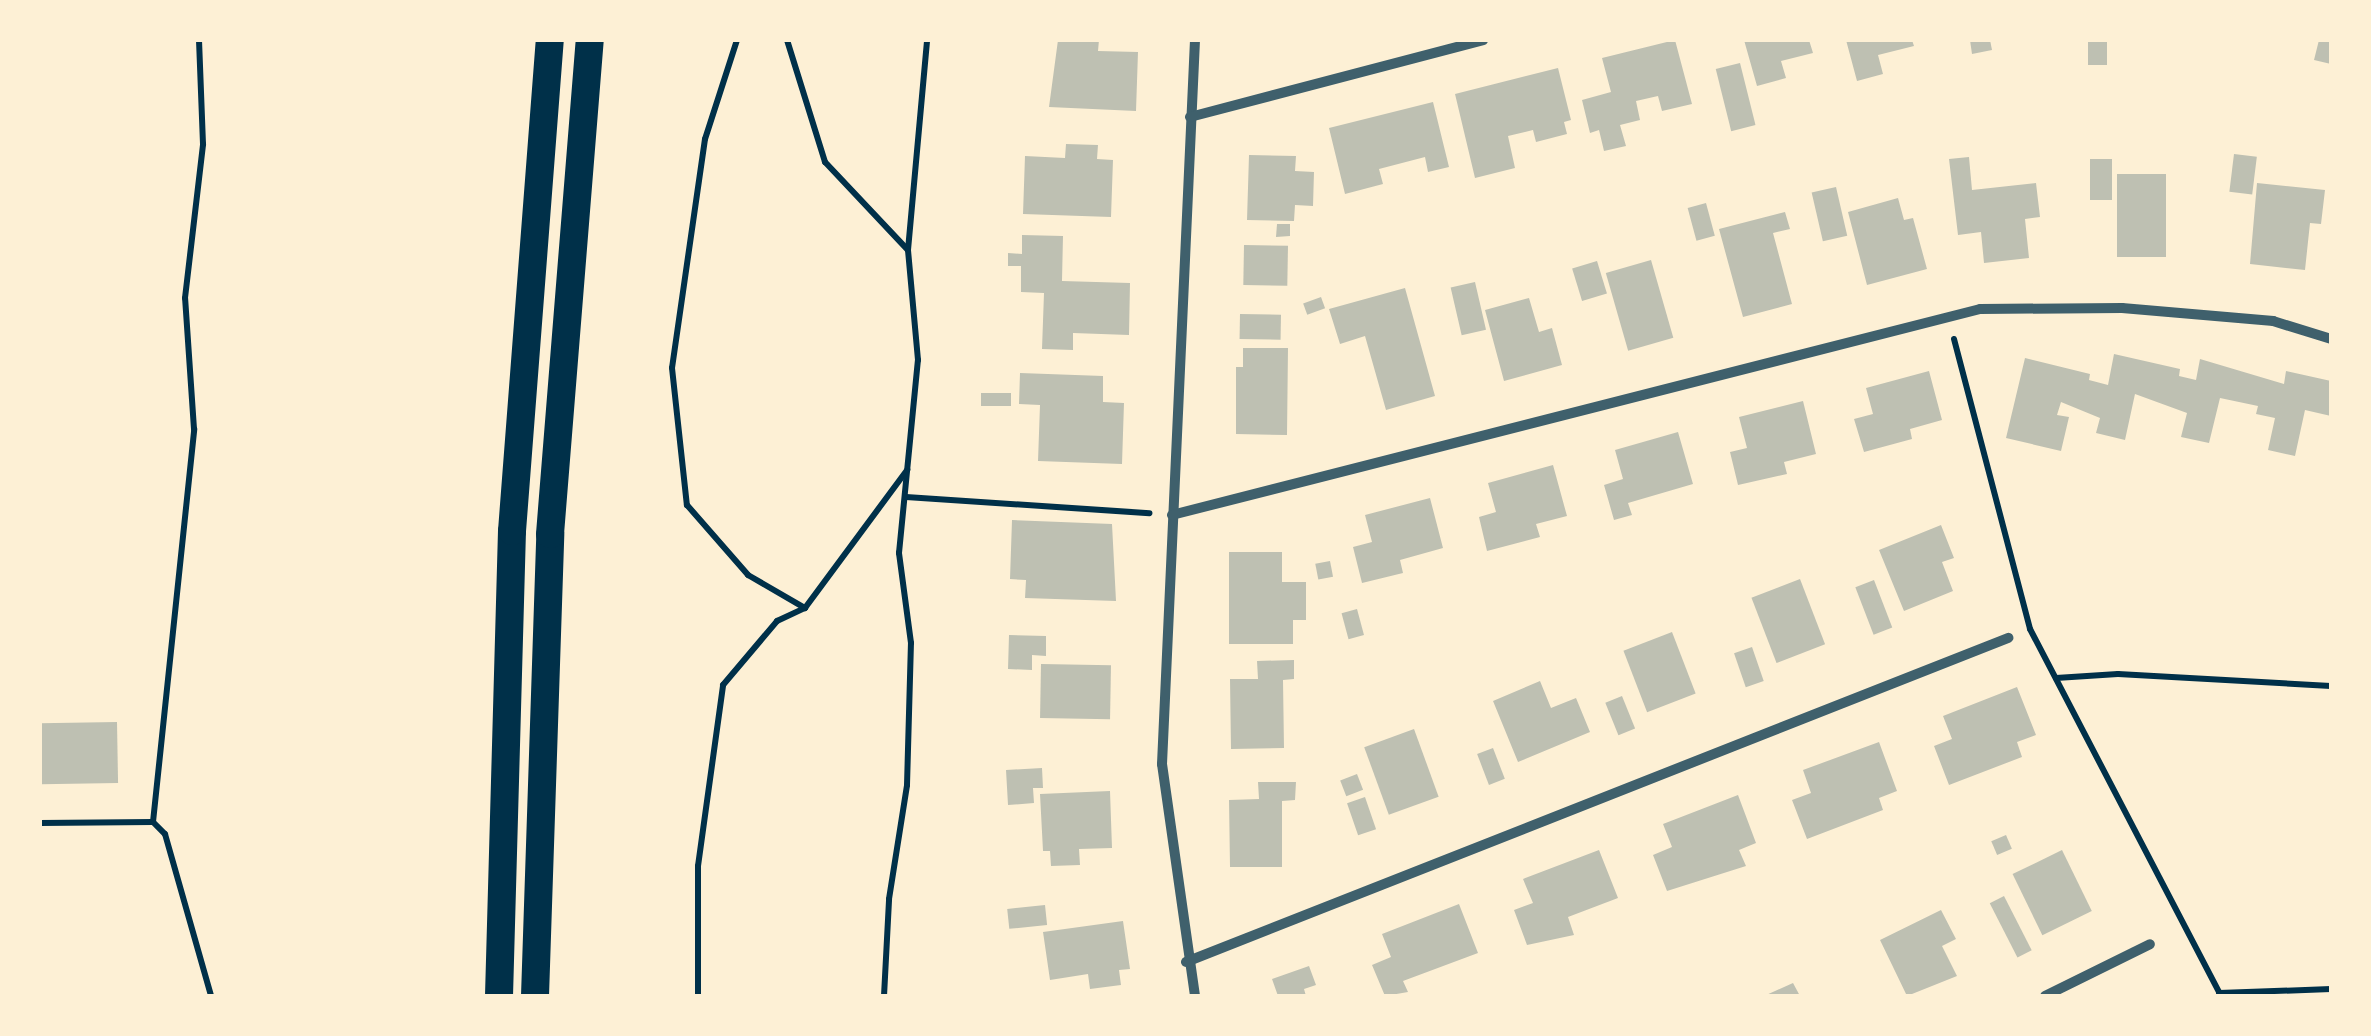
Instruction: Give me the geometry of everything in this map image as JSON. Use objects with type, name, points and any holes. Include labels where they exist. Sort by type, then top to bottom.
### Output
[{"type":"highway","points":[[499,996],[512,532],[550,40]]},
{"type":"highway","points":[[535,996],[550,534],[590,40]]},
{"type":"street","points":[[1195,40],[1162,764],[1186,962],[1195,996]]},
{"type":"street","points":[[1190,117],[1483,40]]},
{"type":"street","points":[[1172,515],[1980,308],[2122,308],[2273,321],[2331,338]]},
{"type":"street","points":[[1186,962],[2008,638]]},
{"type":"street","points":[[2045,996],[2150,944]]},
{"type":"path","points":[[153,822],[194,429],[185,298],[203,144],[198,40]]},
{"type":"path","points":[[737,40],[705,139],[672,368],[687,505],[748,575],[805,608]]},
{"type":"path","points":[[788,40],[824,162],[908,250]]},
{"type":"path","points":[[884,996],[889,900],[906,786],[911,643],[900,553],[918,360],[908,250],[927,40]]},
{"type":"path","points":[[1948,318],[2016,590],[2056,678],[2220,995],[2331,990]]},
{"type":"path","points":[[698,996],[698,866],[723,685],[777,621],[805,608],[907,470]]},
{"type":"path","points":[[906,497],[1172,515]]},
{"type":"path","points":[[2056,678],[2118,674],[2331,686]]},
{"type":"path","points":[[40,823],[153,822],[164,834],[211,996]]},
{"type":"building","points":[[1058,40],[1099,40],[1098,51],[1138,52],[1136,111],[1049,107]]},
{"type":"building","points":[[1675,40],[1692,104],[1662,111],[1658,96],[1636,101],[1640,120],[1620,125],[1626,146],[1604,151],[1599,130],[1590,133],[1582,100],[1611,92],[1602,58]]},
{"type":"building","points":[[1744,40],[1809,40],[1813,53],[1781,61],[1786,78],[1757,86]]},
{"type":"building","points":[[1846,40],[1912,40],[1914,46],[1878,55],[1883,74],[1857,81]]},
{"type":"building","points":[[1970,40],[1990,40],[1992,50],[1972,54]]},
{"type":"building","points":[[2088,40],[2107,40],[2107,65],[2088,65]]},
{"type":"building","points":[[2319,40],[2331,40],[2331,64],[2314,60]]},
{"type":"building","points":[[1740,63],[1755,125],[1731,131],[1716,69]]},
{"type":"building","points":[[1558,68],[1571,120],[1564,122],[1567,134],[1536,142],[1533,130],[1508,136],[1515,168],[1475,178],[1455,94]]},
{"type":"building","points":[[1433,102],[1449,167],[1428,172],[1425,157],[1379,169],[1383,184],[1345,194],[1329,128]]},
{"type":"building","points":[[1066,144],[1098,145],[1097,159],[1113,160],[1111,217],[1023,214],[1025,156],[1065,158]]},
{"type":"building","points":[[2234,154],[2257,157],[2252,195],[2229,192]]},
{"type":"building","points":[[1249,155],[1296,156],[1295,171],[1314,172],[1313,206],[1295,205],[1294,221],[1247,220]]},
{"type":"building","points":[[1969,157],[1972,190],[2036,183],[2040,217],[2025,219],[2029,258],[1984,263],[1981,232],[1958,235],[1949,159]]},
{"type":"building","points":[[2090,159],[2112,159],[2112,200],[2090,200]]},
{"type":"building","points":[[2117,174],[2166,174],[2166,257],[2117,257]]},
{"type":"building","points":[[2257,183],[2325,190],[2321,224],[2310,223],[2305,270],[2250,264]]},
{"type":"building","points":[[1836,187],[1847,236],[1823,241],[1812,193]]},
{"type":"building","points":[[1898,198],[1904,220],[1913,218],[1927,269],[1867,285],[1848,212]]},
{"type":"building","points":[[1706,203],[1715,236],[1696,241],[1688,208]]},
{"type":"building","points":[[1785,212],[1790,229],[1773,233],[1792,304],[1743,317],[1719,229]]},
{"type":"building","points":[[1277,224],[1290,224],[1290,236],[1276,237]]},
{"type":"building","points":[[1022,235],[1063,236],[1062,281],[1130,283],[1129,335],[1073,333],[1073,350],[1042,349],[1044,293],[1021,292],[1021,266],[1008,266],[1008,253],[1022,254]]},
{"type":"building","points":[[1244,245],[1288,246],[1287,286],[1243,285]]},
{"type":"building","points":[[1651,260],[1673,338],[1628,351],[1606,273]]},
{"type":"building","points":[[1597,261],[1607,294],[1582,301],[1572,269]]},
{"type":"building","points":[[1475,282],[1486,330],[1462,335],[1451,288]]},
{"type":"building","points":[[1405,288],[1435,396],[1386,410],[1365,336],[1340,344],[1329,309]]},
{"type":"building","points":[[1321,297],[1325,308],[1307,315],[1303,303]]},
{"type":"building","points":[[1529,298],[1539,332],[1552,328],[1562,365],[1504,381],[1485,310]]},
{"type":"building","points":[[1240,314],[1281,315],[1281,340],[1240,339]]},
{"type":"building","points":[[1243,348],[1288,348],[1287,435],[1236,434],[1236,367],[1243,367]]},
{"type":"building","points":[[2114,354],[2180,369],[2179,376],[2196,380],[2200,359],[2284,384],[2286,371],[2331,381],[2331,416],[2305,410],[2295,456],[2268,450],[2275,418],[2256,414],[2258,406],[2220,398],[2209,443],[2181,437],[2187,413],[2135,394],[2125,440],[2096,433],[2100,418],[2061,402],[2057,415],[2069,417],[2061,451],[2006,438],[2025,358],[2090,374],[2089,380],[2108,385]]},
{"type":"building","points":[[1929,371],[1942,420],[1910,429],[1912,439],[1864,452],[1854,419],[1873,414],[1866,388]]},
{"type":"building","points":[[1020,373],[1103,376],[1103,402],[1124,403],[1122,464],[1038,461],[1040,405],[1019,404]]},
{"type":"building","points":[[981,393],[1011,393],[1011,406],[981,406]]},
{"type":"building","points":[[1803,401],[1816,454],[1784,462],[1787,474],[1738,485],[1730,452],[1747,448],[1739,417]]},
{"type":"building","points":[[1678,432],[1693,484],[1628,503],[1632,515],[1614,520],[1604,485],[1623,479],[1615,450]]},
{"type":"building","points":[[1553,465],[1567,516],[1536,524],[1540,537],[1487,551],[1479,517],[1496,512],[1488,483]]},
{"type":"building","points":[[1430,498],[1443,548],[1400,560],[1403,573],[1362,583],[1353,547],[1372,542],[1365,515]]},
{"type":"building","points":[[1012,520],[1112,524],[1116,601],[1025,598],[1026,580],[1010,579]]},
{"type":"building","points":[[1941,525],[1954,558],[1942,562],[1953,591],[1904,611],[1879,550]]},
{"type":"building","points":[[1229,552],[1282,552],[1282,582],[1306,582],[1306,620],[1293,620],[1293,644],[1229,644]]},
{"type":"building","points":[[1330,561],[1333,577],[1318,580],[1315,564]]},
{"type":"building","points":[[1800,579],[1825,644],[1777,663],[1751,598]]},
{"type":"building","points":[[1874,580],[1892,628],[1874,635],[1855,587]]},
{"type":"building","points":[[1357,609],[1364,635],[1349,639],[1342,613]]},
{"type":"building","points":[[1672,632],[1696,694],[1647,712],[1623,651]]},
{"type":"building","points":[[1009,635],[1046,636],[1046,656],[1032,655],[1032,670],[1008,669]]},
{"type":"building","points":[[1752,647],[1764,681],[1746,687],[1734,653]]},
{"type":"building","points":[[1294,660],[1294,679],[1283,680],[1284,748],[1231,749],[1230,679],[1258,679],[1257,661]]},
{"type":"building","points":[[1041,664],[1111,665],[1110,719],[1040,718]]},
{"type":"building","points":[[1540,681],[1551,708],[1576,698],[1590,732],[1518,762],[1493,701]]},
{"type":"building","points":[[2017,687],[2036,735],[2017,742],[2022,757],[1949,785],[1934,746],[1952,739],[1943,716]]},
{"type":"building","points":[[1622,696],[1635,728],[1618,735],[1605,703]]},
{"type":"building","points":[[117,722],[118,783],[41,784],[40,723]]},
{"type":"building","points":[[1414,729],[1439,797],[1389,815],[1364,747]]},
{"type":"building","points":[[1879,742],[1897,791],[1879,798],[1883,810],[1807,839],[1792,800],[1811,793],[1803,770]]},
{"type":"building","points":[[1493,748],[1505,779],[1489,785],[1477,754]]},
{"type":"building","points":[[1042,768],[1043,788],[1033,788],[1034,803],[1008,805],[1006,770]]},
{"type":"building","points":[[1357,774],[1363,790],[1346,796],[1340,780]]},
{"type":"building","points":[[1258,782],[1296,782],[1295,800],[1282,801],[1282,867],[1230,867],[1229,800],[1259,799]]},
{"type":"building","points":[[1110,791],[1112,848],[1079,849],[1080,865],[1051,866],[1050,851],[1043,851],[1040,794]]},
{"type":"building","points":[[1738,795],[1756,843],[1739,850],[1746,866],[1667,891],[1653,855],[1672,847],[1663,824]]},
{"type":"building","points":[[1365,797],[1376,829],[1358,835],[1347,803]]},
{"type":"building","points":[[2006,835],[2012,849],[1997,855],[1991,841]]},
{"type":"building","points":[[1599,850],[1618,898],[1568,917],[1574,935],[1527,945],[1514,910],[1533,903],[1523,879]]},
{"type":"building","points":[[2062,850],[2092,911],[2042,935],[2013,874]]},
{"type":"building","points":[[2004,896],[2032,950],[2017,958],[1990,903]]},
{"type":"building","points":[[1459,904],[1478,953],[1403,981],[1408,992],[1385,996],[1372,965],[1391,957],[1382,934]]},
{"type":"building","points":[[1045,905],[1047,925],[1009,929],[1007,909]]},
{"type":"building","points":[[1941,910],[1956,939],[1942,946],[1957,976],[1907,996],[1880,940]]},
{"type":"building","points":[[1123,921],[1130,969],[1119,970],[1121,985],[1090,989],[1088,974],[1050,980],[1043,932]]},
{"type":"building","points":[[1309,966],[1316,985],[1304,989],[1306,996],[1278,996],[1272,979]]},
{"type":"building","points":[[1793,983],[1800,996],[1764,996]]}]
